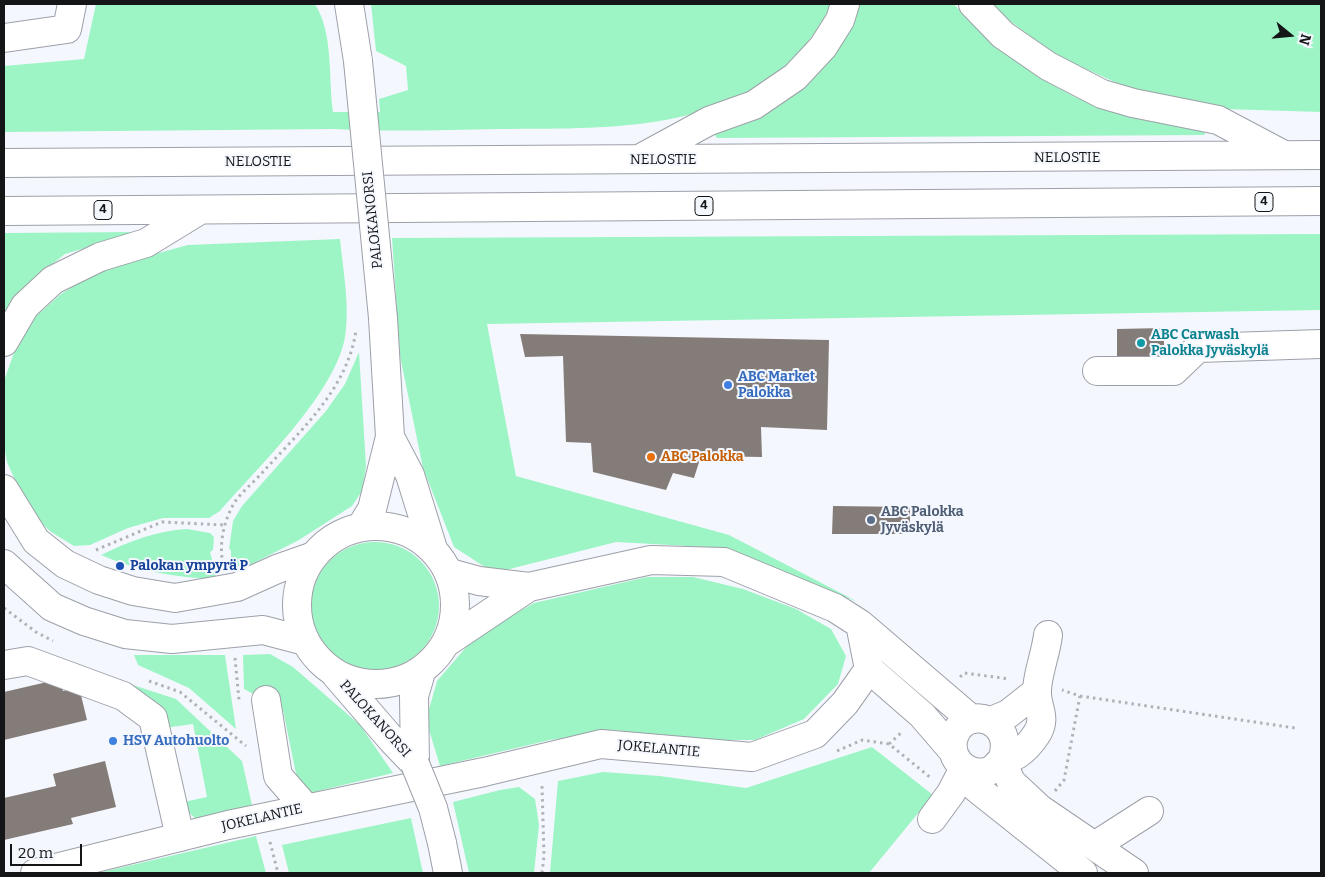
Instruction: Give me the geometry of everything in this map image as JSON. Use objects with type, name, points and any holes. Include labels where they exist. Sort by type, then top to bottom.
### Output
[{"type":"main road","points":[[4,38],[68,29],[72,4]]},
{"type":"main road","name":"PALOKANORSI","points":[[349,4],[358,61],[370,320],[390,437],[410,475],[433,549]]},
{"type":"main road","points":[[638,160],[709,121],[754,105],[795,77],[823,47],[840,20],[845,4]]},
{"type":"main road","points":[[973,4],[1002,35],[1048,66],[1102,94],[1134,103],[1218,120],[1285,156]]},
{"type":"main road","name":"NELOSTIE","points":[[4,163],[1321,156]]},
{"type":"main road","name":"4","points":[[4,211],[1321,201]]},
{"type":"main road","points":[[4,342],[26,306],[53,280],[100,257],[146,243],[201,210]]},
{"type":"main road","points":[[1097,371],[1174,372],[1198,348],[1321,344]]},
{"type":"main road","name":"PALOKANORSI","points":[[361,527],[372,509],[390,437]]},
{"type":"main road","points":[[4,489],[36,541],[43,547],[65,564],[98,580],[133,591],[175,598],[237,587],[277,569],[314,556]]},
{"type":"main road","points":[[387,526],[412,534],[433,549],[450,573],[456,596],[455,612],[447,642],[436,658],[421,672],[393,684],[363,684],[335,674],[318,659],[305,641],[297,612],[300,582],[314,556],[335,537],[361,527],[387,526]]},
{"type":"main road","points":[[450,573],[479,581],[529,586],[651,560],[724,562],[835,608],[860,624],[981,720],[999,727],[1005,738],[1006,749],[1002,760],[995,769],[974,772],[958,760]]},
{"type":"main road","points":[[4,564],[52,607],[84,621],[125,634],[172,639],[263,630],[305,641]]},
{"type":"main road","points":[[447,642],[529,586]]},
{"type":"main road","points":[[860,624],[869,668],[922,714],[958,760],[975,788],[1083,873]]},
{"type":"main road","points":[[1002,760],[1018,755],[1037,734],[1042,714],[1036,692],[1046,655],[1048,635]]},
{"type":"main road","points":[[4,665],[28,660],[123,696],[153,718],[180,837]]},
{"type":"main road","name":"JOKELANTIE","points":[[35,873],[306,808],[484,772],[601,744],[752,757],[815,734],[845,703],[869,668]]},
{"type":"main road","name":"PALOKANORSI","points":[[421,672],[414,696],[415,764],[433,808],[448,873]]},
{"type":"main road","name":"PALOKANORSI","points":[[335,674],[415,764]]},
{"type":"main road","points":[[932,819],[951,793],[958,760],[952,740],[956,732],[963,724],[1008,714],[1036,692]]},
{"type":"main road","points":[[266,700],[278,776],[306,808]]},
{"type":"main road","points":[[1002,760],[1011,782],[1040,808],[1134,873]]},
{"type":"main road","points":[[1096,845],[1150,811]]},
{"type":"path","points":[[224,569],[220,548],[224,525],[234,504],[321,408],[343,372],[355,338],[370,320]]},
{"type":"path","points":[[89,553],[162,522],[224,525]]},
{"type":"path","points":[[1080,696],[1295,728]]},
{"type":"path","points":[[542,783],[544,856],[542,873]]},
{"type":"path","points":[[269,836],[278,873]]},
{"type":"green space","points":[[96,4],[315,4],[321,16],[328,43],[333,112],[380,112],[379,99],[408,90],[406,66],[376,51],[371,4],[830,4],[821,24],[807,43],[767,80],[733,99],[697,113],[658,121],[619,126],[539,129],[4,132],[4,66],[84,59]]},
{"type":"green space","points":[[860,4],[954,4],[1010,56],[1042,78],[1075,97],[1121,113],[1204,131],[1205,135],[717,138],[714,134],[756,119],[835,53]]},
{"type":"green space","points":[[992,4],[1321,4],[1321,112],[1224,109],[1137,92],[1057,56],[1010,21]]},
{"type":"green space","points":[[138,232],[65,254],[31,281],[4,312],[4,233]]},
{"type":"green space","points":[[1321,234],[1321,310],[487,324],[516,476],[729,535],[858,602],[724,548],[616,542],[494,573],[454,547],[423,468],[400,356],[392,238]]},
{"type":"green space","points":[[340,239],[347,313],[345,337],[338,359],[327,382],[311,406],[274,452],[220,511],[209,518],[163,518],[128,528],[90,545],[74,546],[51,532],[35,517],[23,498],[7,462],[4,445],[4,381],[17,344],[35,317],[61,294],[88,277],[133,260],[188,245]]},
{"type":"green space","points":[[359,352],[366,466],[362,491],[352,506],[299,540],[246,567],[236,566],[231,562],[231,550],[229,549],[233,521],[242,506],[326,411],[345,384]]},
{"type":"green space","points":[[187,529],[210,533],[214,537],[213,550],[210,552],[216,575],[210,579],[154,572],[127,565],[101,555],[143,538],[164,532]]},
{"type":"green space","points":[[375,542],[388,543],[400,547],[420,561],[434,581],[438,593],[438,619],[434,631],[420,651],[400,665],[388,669],[375,670],[362,669],[350,665],[330,651],[316,631],[312,619],[311,606],[312,593],[316,581],[330,561],[350,547],[362,543]]},
{"type":"green space","points":[[647,577],[693,577],[743,589],[796,609],[831,629],[846,656],[838,684],[804,719],[755,740],[684,740],[616,730],[550,740],[440,766],[426,720],[437,681],[474,638],[534,603]]},
{"type":"green space","points":[[270,654],[293,667],[360,725],[393,773],[310,793],[296,774],[283,710],[244,689],[243,655]]},
{"type":"green space","points":[[134,655],[225,655],[236,729],[189,688],[138,665]]},
{"type":"green space","points":[[96,673],[176,699],[242,761],[252,805],[197,820],[179,803],[207,797],[193,724],[164,728]]},
{"type":"green space","points":[[872,747],[933,795],[869,873],[550,873],[558,781],[603,772],[660,776],[746,788]]},
{"type":"green space","points":[[519,787],[535,799],[539,825],[534,873],[469,873],[453,802]]},
{"type":"green space","points":[[411,818],[423,873],[289,873],[282,845]]},
{"type":"green space","points":[[256,836],[266,873],[98,873],[119,868]]},
{"type":"building","name":"ABC Carwash Palokka Jyväskylä","points":[[1164,328],[1164,356],[1117,357],[1117,329]]},
{"type":"building","points":[[520,334],[829,340],[827,430],[761,427],[762,457],[701,456],[694,478],[673,473],[666,490],[593,472],[591,443],[566,442],[563,356],[525,357]]},
{"type":"building","name":"ABC Palokka Jyväskylä","points":[[833,506],[910,507],[910,534],[832,534]]},
{"type":"building","points":[[60,679],[63,691],[79,687],[87,720],[4,740],[4,692]]},
{"type":"building","points":[[105,761],[116,807],[71,818],[73,824],[4,840],[4,798],[56,786],[53,774]]},
{"type":"place","name":"ABC Carwash Palokka Jyväskylä","points":[[1141,343]]},
{"type":"place","name":"ABC Market Palokka","points":[[728,385]]},
{"type":"place","name":"ABC Palokka","points":[[651,457]]},
{"type":"place","name":"ABC Palokka Jyväskylä","points":[[871,520]]},
{"type":"place","name":"Palokan ympyrä P","points":[[120,566]]},
{"type":"place","name":"HSV Autohuolto","points":[[113,741]]}]
